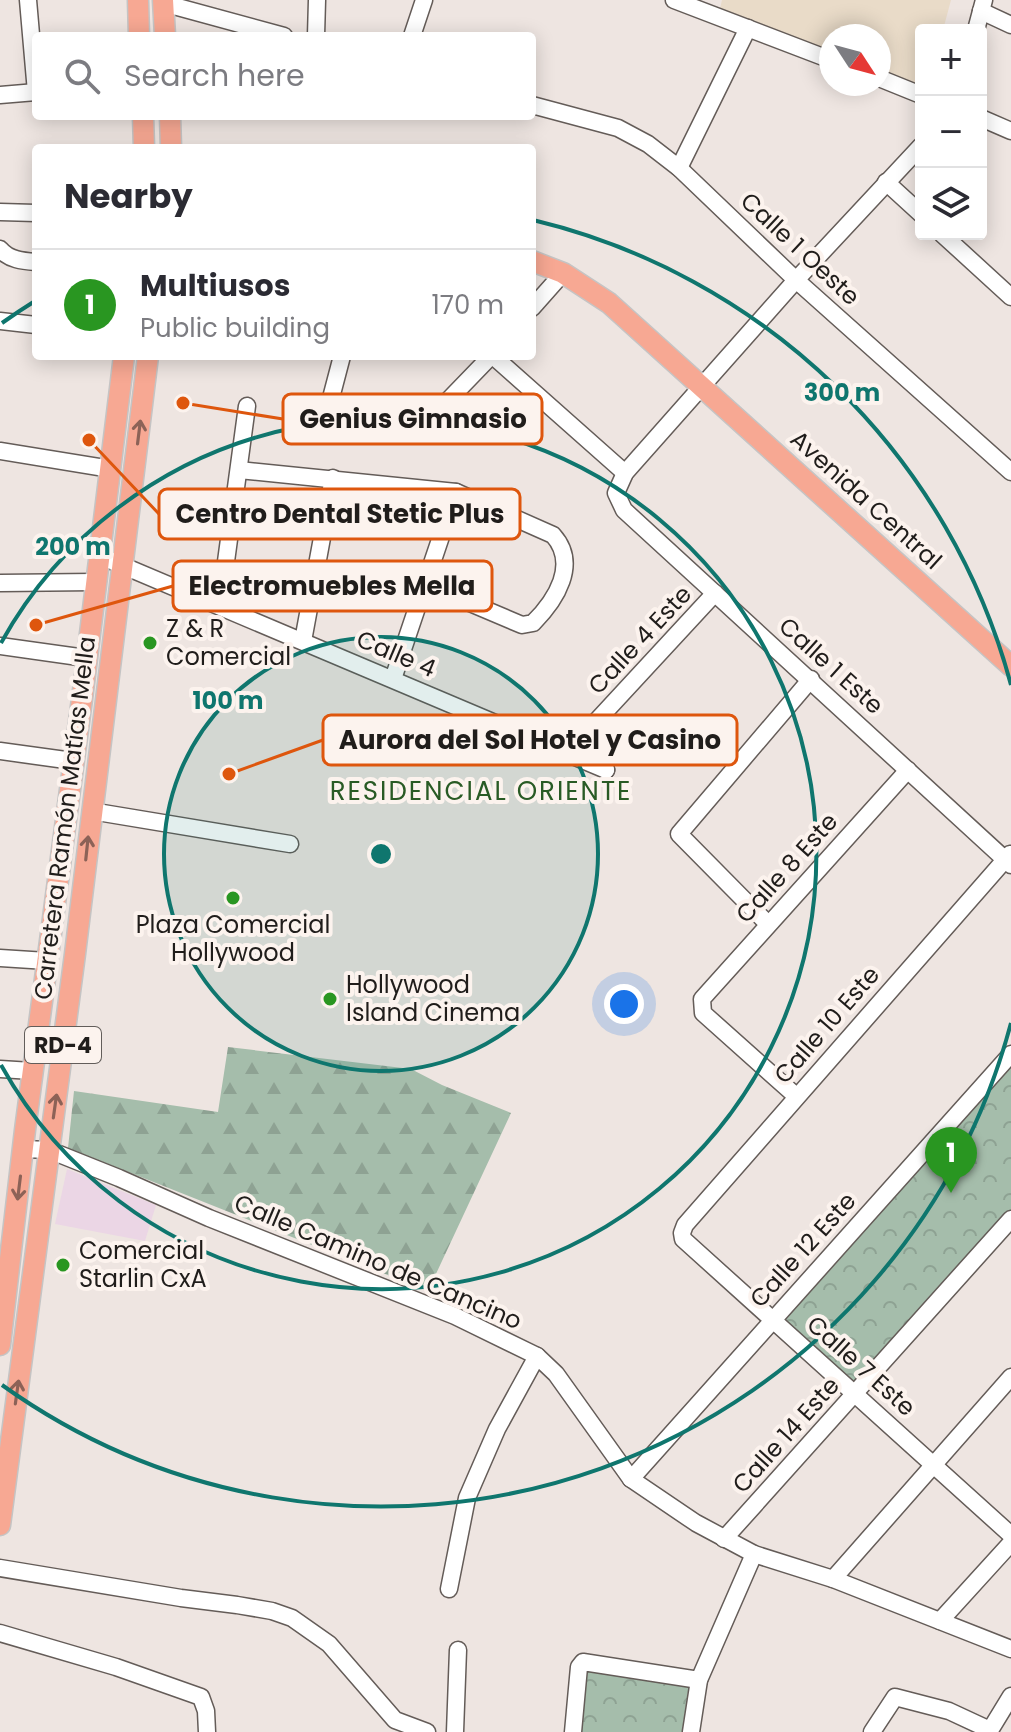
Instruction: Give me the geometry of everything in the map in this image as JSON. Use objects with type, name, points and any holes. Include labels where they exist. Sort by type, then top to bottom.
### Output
[{"type":"main road","points":[[138,0],[139,32]]},
{"type":"main road","points":[[163,2],[165,32]]},
{"type":"main road","points":[[143,120],[144,144]]},
{"type":"main road","points":[[170,120],[171,144]]},
{"type":"main road","name":"Avenida Central","points":[[536,263],[563,273],[609,303],[1011,666]]},
{"type":"main road","name":"Carretera Ramón Matías Mella","points":[[0,1345],[124,360]]},
{"type":"main road","name":"Carretera Ramón Matías Mella","points":[[0,1525],[3,1470],[49,1150],[148,360]]},
{"type":"street","points":[[28,0],[32,46]]},
{"type":"street","points":[[316,32],[317,0]]},
{"type":"street","points":[[413,32],[424,0]]},
{"type":"street","points":[[676,0],[819,55]]},
{"type":"street","points":[[163,2],[270,32]]},
{"type":"street","points":[[982,6],[1011,25]]},
{"type":"street","points":[[679,168],[748,28]]},
{"type":"street","points":[[891,83],[915,93]]},
{"type":"street","points":[[0,95],[32,92]]},
{"type":"street","name":"Calle 1 Oeste","points":[[536,106],[632,134],[679,168],[796,280],[1011,472]]},
{"type":"street","points":[[987,121],[1011,131]]},
{"type":"street","points":[[497,360],[625,473],[796,280],[915,152]]},
{"type":"street","points":[[886,182],[915,209]]},
{"type":"street","points":[[0,212],[32,213]]},
{"type":"street","points":[[949,240],[1011,297]]},
{"type":"street","points":[[0,249],[20,261],[32,262]]},
{"type":"street","points":[[536,303],[563,273]]},
{"type":"street","points":[[0,321],[32,325]]},
{"type":"street","points":[[326,417],[341,360]]},
{"type":"street","points":[[434,415],[488,360]]},
{"type":"street","points":[[220,606],[247,406]]},
{"type":"street","points":[[0,451],[111,469]]},
{"type":"street","points":[[239,470],[456,492],[553,535],[561,544],[566,568],[559,590],[533,623],[522,625],[425,584]]},
{"type":"street","name":"Calle 1 Este","points":[[625,473],[618,482],[618,502],[1009,859]]},
{"type":"street","points":[[303,641],[333,478]]},
{"type":"street","points":[[393,679],[456,492]]},
{"type":"street","name":"Calle 4","points":[[100,556],[606,770],[595,724]]},
{"type":"street","points":[[0,583],[95,582]]},
{"type":"street","name":"Calle 4 Este","points":[[567,753],[715,593]]},
{"type":"street","points":[[0,646],[86,658]]},
{"type":"street","points":[[768,924],[679,834],[811,679]]},
{"type":"street","points":[[0,751],[73,761]]},
{"type":"street","name":"Calle 8 Este","points":[[796,1096],[703,1013],[702,999],[908,770]]},
{"type":"street","points":[[91,811],[290,844]]},
{"type":"street","name":"Calle 10 Este","points":[[682,1233],[685,1225],[796,1096],[1009,859]]},
{"type":"street","points":[[0,958],[47,961]]},
{"type":"street","name":"Calle 12 Este","points":[[631,1479],[1011,1054]]},
{"type":"street","points":[[0,1069],[32,1071]]},
{"type":"street","name":"Calle Camino de Cancino","points":[[23,1149],[49,1150],[455,1316],[537,1356],[556,1374],[631,1479],[696,1523],[754,1554],[833,1579],[1011,1649]]},
{"type":"street","name":"Calle 14 Este","points":[[724,1539],[1011,1219]]},
{"type":"street","name":"Calle 7 Este","points":[[682,1233],[683,1239],[1011,1535]]},
{"type":"street","points":[[449,1589],[467,1498],[497,1429],[537,1356]]},
{"type":"street","points":[[833,1579],[1011,1377]]},
{"type":"street","points":[[940,1621],[1011,1543]]},
{"type":"street","points":[[691,1732],[699,1680],[754,1554]]},
{"type":"street","points":[[0,1568],[237,1605],[292,1618],[329,1644],[395,1720],[427,1732]]},
{"type":"street","points":[[0,1633],[116,1667],[201,1697],[206,1711],[207,1732]]},
{"type":"street","points":[[455,1732],[458,1650]]},
{"type":"street","points":[[573,1732],[579,1667],[583,1662],[699,1680]]},
{"type":"street","points":[[872,1732],[895,1697],[949,1711],[989,1731],[1011,1696]]},
{"type":"shaded area","points":[[722,0],[951,0],[945,24],[915,24],[915,89],[891,80],[891,24],[819,24],[819,51],[719,13]]},
{"type":"shaded area","points":[[67,1169],[156,1205],[145,1241],[55,1224]]},
{"type":"green space","points":[[228,1047],[411,1069],[511,1113],[428,1291],[68,1148],[74,1091],[218,1112]]},
{"type":"green space","points":[[1011,1061],[1011,1212],[854,1386],[782,1320]]},
{"type":"green space","points":[[584,1671],[689,1685],[682,1732],[577,1732]]},
{"type":"place","name":"Genius Gimnasio","points":[[183,403]]},
{"type":"place","name":"Centro Dental Stetic Plus","points":[[89,440]]},
{"type":"place","name":"Electromuebles Mella","points":[[36,625]]},
{"type":"place","name":"Z & R Comercial","points":[[150,643]]},
{"type":"place","name":"Aurora del Sol Hotel y Casino","points":[[229,774]]},
{"type":"place","name":"Plaza Comercial Hollywood","points":[[233,898]]},
{"type":"place","name":"Hollywood Island Cinema","points":[[330,999]]},
{"type":"place","name":"Multiusos","points":[[951,1193]]},
{"type":"place","name":"Comercial Starlin CxA","points":[[63,1265]]},
{"type":"district","name":"RESIDENCIAL ORIENTE","points":[[481,791]]}]
